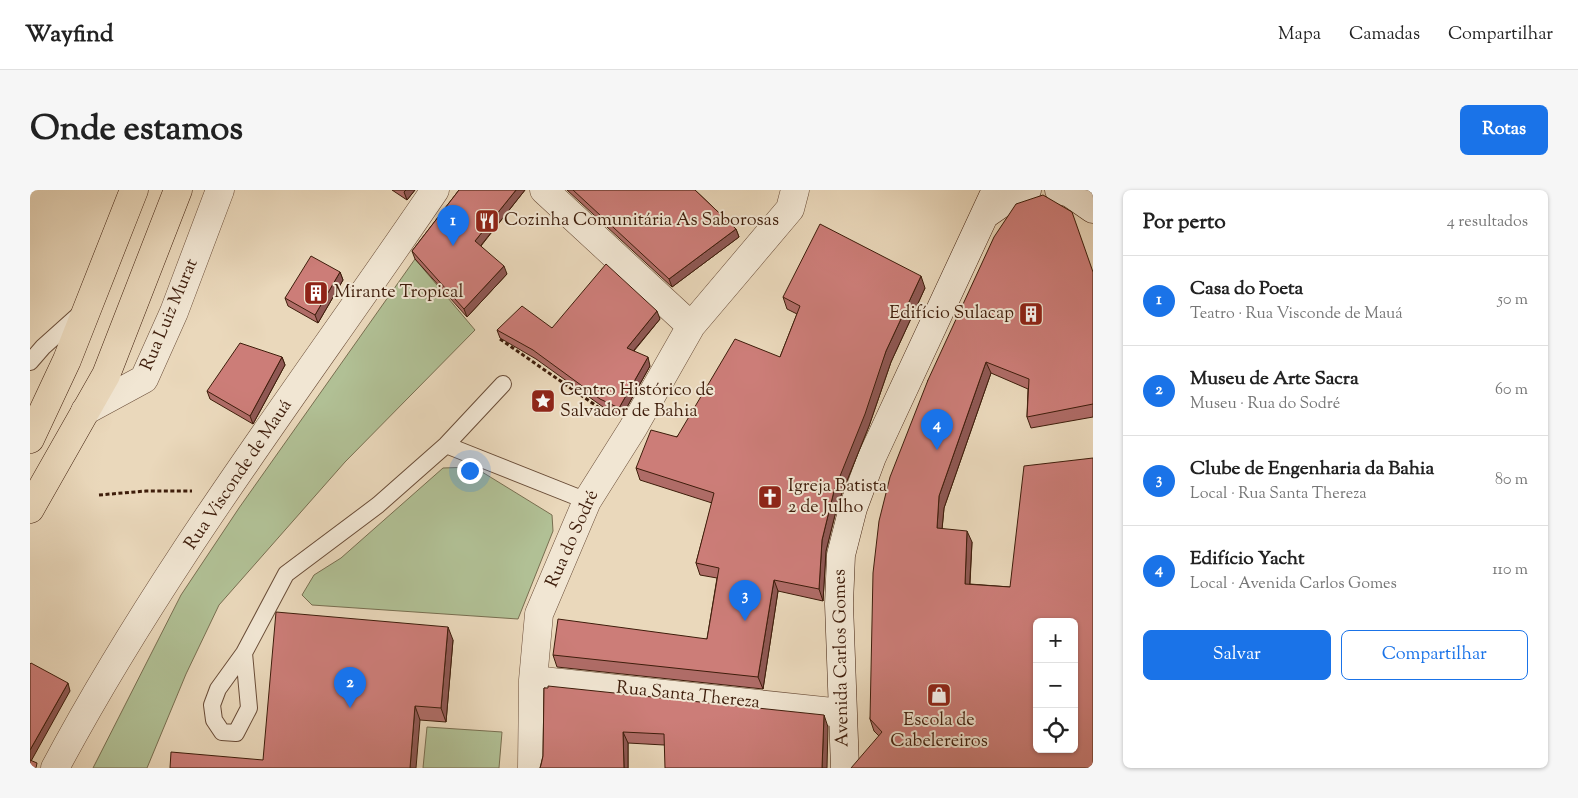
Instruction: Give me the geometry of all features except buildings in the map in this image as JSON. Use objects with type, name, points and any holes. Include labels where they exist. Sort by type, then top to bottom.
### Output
[{"type":"main road","points":[[30,439],[67,360],[134,190]]},
{"type":"main road","points":[[30,508],[106,375],[178,190]]},
{"type":"street","name":"Rua Luiz Murat","points":[[85,411],[144,378],[174,312],[220,190]]},
{"type":"street","name":"Rua Visconde de Mauá","points":[[55,768],[78,724],[141,621],[435,190]]},
{"type":"street","points":[[544,190],[691,326]]},
{"type":"street","name":"Rua do Sodré","points":[[532,768],[533,680],[539,614],[587,501],[633,428],[691,326],[790,209],[795,190]]},
{"type":"street","points":[[991,202],[1009,198],[1027,190]]},
{"type":"street","points":[[1059,190],[1070,193],[1093,209]]},
{"type":"street","name":"Avenida Carlos Gomes","points":[[845,768],[839,604],[841,556],[853,508],[872,456],[991,202]]},
{"type":"street","name":"Rua Santa Thereza","points":[[533,680],[842,712]]},
{"type":"lane","points":[[30,362],[43,347],[89,306]]},
{"type":"lane","points":[[244,653],[286,574],[378,505],[446,445],[503,384]]},
{"type":"lane","points":[[446,445],[587,501]]},
{"type":"path","points":[[500,340],[614,418],[633,428]]},
{"type":"path","points":[[98,495],[146,491],[197,490]]},
{"type":"green space","points":[[415,259],[475,330],[345,462],[219,605],[186,674],[147,768],[93,768],[181,595],[239,508]]},
{"type":"green space","points":[[474,467],[552,515],[553,531],[518,619],[312,605],[302,595],[314,575],[341,558],[443,468]]},
{"type":"green space","points":[[427,727],[502,732],[499,768],[423,768]]},
{"type":"place","name":"Cozinha Comunitária As Saborosas","points":[[487,221]]},
{"type":"place","name":"Casa do Poeta","points":[[453,246]]},
{"type":"place","name":"Mirante Tropical","points":[[316,293]]},
{"type":"place","name":"Edifício Sulacap","points":[[1031,314]]},
{"type":"place","name":"Centro Histórico de Salvador de Bahia","points":[[543,401]]},
{"type":"place","name":"Edifício Yacht","points":[[937,450]]},
{"type":"place","name":"Igreja Batista 2 de Julho","points":[[770,497]]},
{"type":"place","name":"Clube de Engenharia da Bahia","points":[[745,621]]},
{"type":"place","name":"Escola de Cabelereiros","points":[[939,695]]},
{"type":"place","name":"Museu de Arte Sacra","points":[[350,708]]}]
